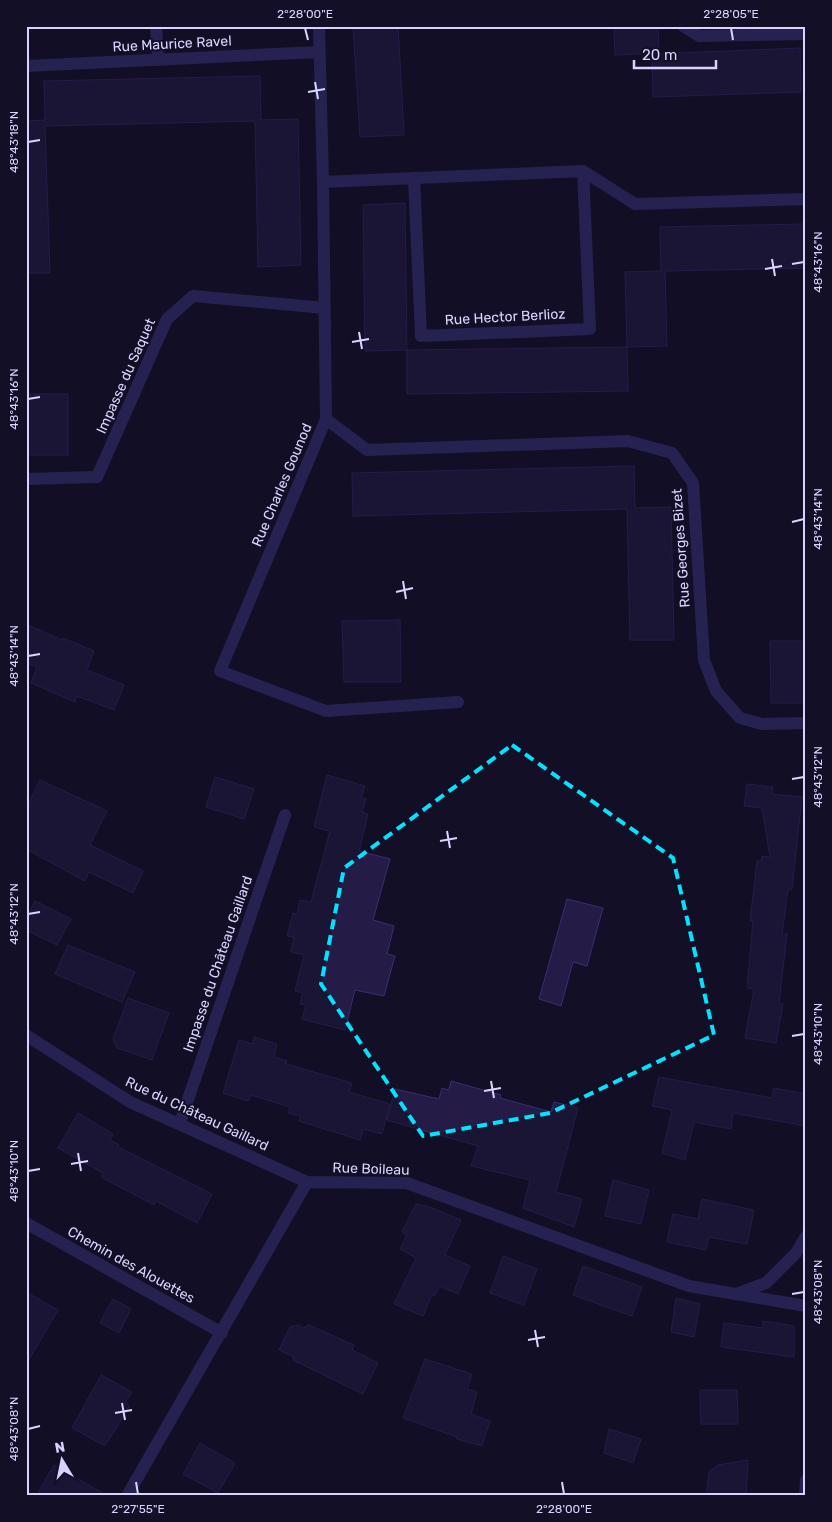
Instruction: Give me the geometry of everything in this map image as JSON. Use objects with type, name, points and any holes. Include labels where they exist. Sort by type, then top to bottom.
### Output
[{"type":"street","points":[[156,26],[158,60]]},
{"type":"street","name":"Rue Charles Gounod","points":[[319,26],[326,419],[220,671],[326,711],[458,702]]},
{"type":"street","points":[[683,26],[699,36],[806,34]]},
{"type":"street","name":"Rue Maurice Ravel","points":[[26,66],[319,52]]},
{"type":"street","points":[[323,182],[583,170],[635,204],[806,199]]},
{"type":"street","name":"Rue Hector Berlioz","points":[[414,178],[421,336],[590,329],[583,170]]},
{"type":"street","name":"Impasse du Saquet","points":[[26,479],[97,477],[167,319],[192,296],[325,308]]},
{"type":"street","name":"Rue Georges Bizet","points":[[326,419],[367,450],[628,440],[672,453],[693,483],[704,660],[716,692],[740,718],[762,724],[806,723]]},
{"type":"street","name":"Impasse du Château Gaillard","points":[[180,1123],[285,815]]},
{"type":"street","name":"Rue du Château Gaillard","points":[[26,1035],[130,1102],[307,1182]]},
{"type":"street","points":[[127,1496],[307,1182]]},
{"type":"street","name":"Rue Boileau","points":[[307,1182],[407,1183],[689,1286],[739,1293],[806,1306]]},
{"type":"street","name":"Chemin des Alouettes","points":[[26,1223],[222,1333]]},
{"type":"street","points":[[739,1293],[766,1283],[796,1253],[806,1236]]},
{"type":"street","points":[[805,1496],[806,1480]]},
{"type":"highlighted area","points":[[512,745],[673,858],[714,1035],[550,1113],[423,1136],[321,984],[344,868]]},
{"type":"building","points":[[353,26],[398,26],[404,135],[360,137]]},
{"type":"building","points":[[614,26],[658,26],[659,53],[615,55]]},
{"type":"building","points":[[800,48],[801,92],[653,97],[652,54]]},
{"type":"building","points":[[260,76],[261,120],[298,119],[301,265],[258,267],[255,121],[45,126],[50,273],[26,273],[26,121],[45,120],[44,81]]},
{"type":"building","points":[[405,203],[407,350],[365,351],[363,205]]},
{"type":"building","points":[[806,224],[806,268],[665,271],[667,346],[627,347],[625,272],[661,271],[660,227]]},
{"type":"building","points":[[627,347],[628,391],[407,394],[407,350]]},
{"type":"building","points":[[26,394],[68,394],[68,455],[26,455]]},
{"type":"building","points":[[634,466],[635,508],[671,507],[674,640],[630,640],[627,509],[353,516],[352,473]]},
{"type":"building","points":[[400,620],[401,682],[344,682],[342,621]]},
{"type":"building","points":[[26,624],[62,640],[63,638],[94,651],[87,670],[124,685],[114,710],[77,696],[75,702],[31,683],[37,667],[26,663]]},
{"type":"building","points":[[770,641],[806,641],[806,703],[771,703]]},
{"type":"building","points":[[327,775],[365,786],[361,798],[366,799],[362,812],[368,814],[359,851],[390,859],[373,920],[394,926],[387,954],[395,956],[384,996],[355,990],[345,1030],[302,1019],[306,1005],[300,1004],[303,993],[295,991],[304,955],[291,952],[294,937],[287,936],[293,913],[297,914],[300,900],[311,902],[330,831],[314,827]]},
{"type":"building","points":[[215,777],[254,789],[244,819],[206,807]]},
{"type":"building","points":[[40,780],[107,811],[90,845],[143,871],[133,893],[89,872],[85,881],[26,849],[26,809]]},
{"type":"building","points":[[747,784],[773,787],[772,794],[802,797],[792,889],[788,890],[782,934],[787,934],[779,1003],[783,1004],[776,1043],[745,1038],[754,989],[747,988],[753,921],[750,921],[757,861],[761,861],[762,856],[770,857],[762,808],[744,806]]},
{"type":"building","points":[[567,899],[603,908],[587,966],[573,962],[561,1006],[539,999]]},
{"type":"building","points":[[35,901],[71,919],[57,945],[26,930],[26,919]]},
{"type":"building","points":[[68,945],[135,972],[122,1002],[55,974]]},
{"type":"building","points":[[128,998],[169,1013],[152,1060],[117,1048],[113,1039]]},
{"type":"building","points":[[254,1037],[277,1044],[274,1057],[287,1061],[286,1064],[352,1083],[349,1092],[390,1104],[382,1134],[363,1129],[360,1140],[299,1121],[300,1116],[288,1113],[290,1107],[251,1095],[248,1101],[223,1093],[239,1040],[253,1044]]},
{"type":"building","points":[[659,1077],[772,1098],[774,1088],[806,1094],[806,1126],[733,1113],[731,1129],[694,1122],[685,1160],[662,1153],[672,1110],[652,1106]]},
{"type":"building","points":[[451,1081],[501,1095],[500,1098],[551,1112],[554,1102],[578,1108],[556,1192],[582,1199],[574,1227],[523,1208],[530,1180],[471,1166],[478,1146],[387,1120],[395,1089],[439,1099],[442,1088],[449,1090]]},
{"type":"building","points":[[78,1113],[113,1134],[110,1140],[119,1145],[118,1147],[212,1194],[197,1223],[156,1201],[154,1205],[101,1177],[103,1173],[58,1148]]},
{"type":"building","points":[[613,1180],[649,1190],[641,1224],[605,1216]]},
{"type":"building","points":[[702,1199],[754,1210],[747,1244],[709,1237],[706,1250],[667,1242],[673,1214],[698,1219]]},
{"type":"building","points":[[416,1204],[430,1207],[461,1220],[445,1255],[470,1266],[458,1294],[439,1286],[435,1295],[432,1295],[423,1316],[394,1304],[416,1258],[400,1249],[407,1235],[402,1232]]},
{"type":"building","points":[[503,1256],[537,1269],[524,1305],[490,1293]]},
{"type":"building","points":[[583,1266],[642,1287],[632,1316],[573,1295]]},
{"type":"building","points":[[26,1292],[58,1310],[26,1365]]},
{"type":"building","points":[[676,1298],[700,1304],[694,1337],[671,1332]]},
{"type":"building","points":[[113,1299],[131,1309],[119,1333],[100,1323]]},
{"type":"building","points":[[763,1321],[794,1326],[794,1357],[721,1347],[724,1323],[763,1328]]},
{"type":"building","points":[[299,1325],[303,1328],[309,1325],[354,1345],[352,1350],[378,1363],[363,1394],[293,1360],[294,1357],[279,1350],[290,1327]]},
{"type":"building","points":[[425,1359],[472,1374],[467,1389],[477,1392],[471,1414],[490,1421],[482,1446],[457,1439],[457,1437],[403,1418]]},
{"type":"building","points":[[101,1375],[132,1392],[126,1401],[129,1407],[105,1446],[72,1428]]},
{"type":"building","points":[[700,1390],[737,1390],[738,1424],[701,1424]]},
{"type":"building","points":[[609,1429],[641,1439],[633,1463],[604,1453]]},
{"type":"building","points":[[200,1443],[235,1463],[218,1493],[183,1474]]},
{"type":"building","points":[[748,1460],[746,1496],[706,1496],[709,1472],[718,1465]]},
{"type":"building","points":[[54,1465],[108,1496],[36,1496]]}]
